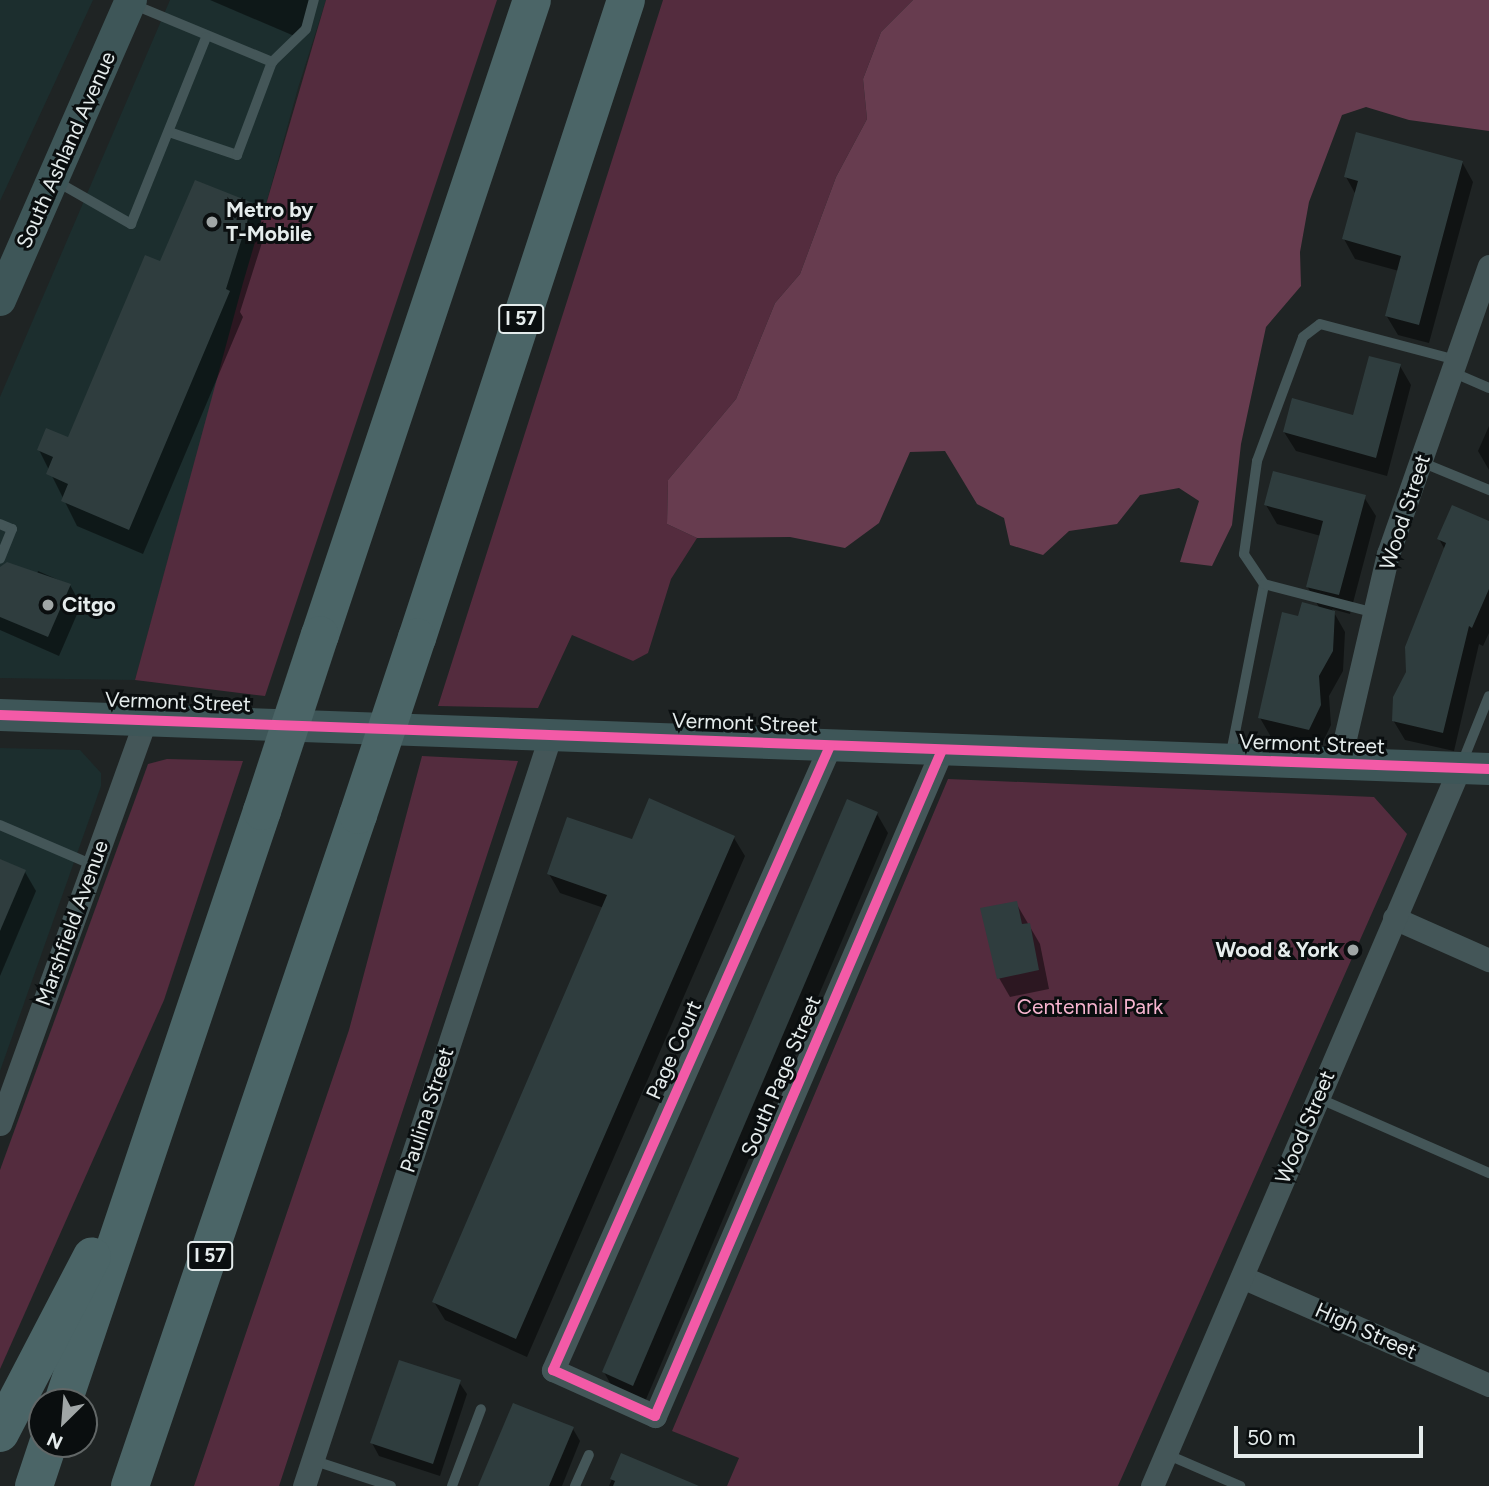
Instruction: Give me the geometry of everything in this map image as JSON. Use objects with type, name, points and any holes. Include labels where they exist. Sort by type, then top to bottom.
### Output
[{"type":"highway","points":[[68,1388],[532,0]]},
{"type":"highway","name":"I 57","points":[[130,1486],[358,816],[626,0]]},
{"type":"highway","points":[[158,1486],[288,1025]]},
{"type":"highway","points":[[0,1433],[151,1143]]},
{"type":"highway","points":[[34,1486],[43,1458]]},
{"type":"street","name":"South Ashland Avenue","points":[[0,300],[130,1]]},
{"type":"street","name":"Wood Street","points":[[1339,764],[1388,554],[1489,266]]},
{"type":"street","name":"Vermont Street","points":[[0,715],[1474,769]]},
{"type":"street","name":"Marshfield Avenue","points":[[1,1119],[145,721]]},
{"type":"street","name":"Paulina Street","points":[[304,1486],[551,734]]},
{"type":"street","name":"Page Court","points":[[655,1416],[553,1370],[830,746]]},
{"type":"street","name":"South Page Street","points":[[655,1416],[942,750]]},
{"type":"street","name":"Wood Street","points":[[1152,1486],[1394,918],[1474,769]]},
{"type":"street","points":[[1394,918],[1489,960]]},
{"type":"street","name":"High Street","points":[[1242,1277],[1489,1385]]},
{"type":"lane","points":[[169,132],[237,155],[272,62],[306,29],[314,0]]},
{"type":"lane","points":[[130,1],[206,37],[272,62]]},
{"type":"lane","points":[[53,180],[131,224],[206,37]]},
{"type":"lane","points":[[1374,613],[1264,584],[1244,554],[1256,461],[1303,337],[1320,324],[1454,366],[1489,388]]},
{"type":"lane","points":[[1421,462],[1489,490]]},
{"type":"lane","points":[[0,524],[12,529],[0,559]]},
{"type":"lane","points":[[1230,760],[1264,584]]},
{"type":"lane","points":[[1474,769],[1489,696]]},
{"type":"lane","points":[[0,825],[93,865]]},
{"type":"lane","points":[[1318,1098],[1489,1173]]},
{"type":"lane","points":[[452,1486],[481,1409]]},
{"type":"lane","points":[[575,1486],[589,1454]]},
{"type":"lane","points":[[1166,1454],[1240,1486]]},
{"type":"lane","points":[[312,1460],[391,1486]]},
{"type":"shaded area","points":[[0,0],[93,0],[0,201]]},
{"type":"shaded area","points":[[170,0],[326,0],[298,88],[135,680],[0,678],[0,397]]},
{"type":"shaded area","points":[[913,0],[1489,0],[1489,131],[1409,120],[1366,107],[1342,115],[1309,202],[1300,252],[1301,286],[1266,327],[1241,444],[1232,525],[1212,566],[1180,562],[1199,501],[1179,488],[1140,495],[1117,524],[1069,531],[1043,555],[1010,545],[1004,518],[977,504],[945,451],[910,452],[879,523],[845,548],[790,537],[697,538],[667,524],[668,480],[736,399],[775,303],[800,274],[836,177],[867,119],[863,79],[881,32]]},
{"type":"shaded area","points":[[0,748],[80,750],[101,773],[101,786],[0,1071]]},
{"type":"green space","points":[[326,0],[497,0],[265,696],[135,680],[243,283]]},
{"type":"green space","points":[[663,0],[913,0],[881,32],[863,79],[867,119],[836,177],[800,274],[775,303],[736,399],[668,480],[667,524],[697,538],[671,579],[648,653],[633,661],[572,635],[538,708],[438,706]]},
{"type":"green space","points":[[422,756],[518,761],[279,1486],[194,1486],[349,1030]]},
{"type":"green space","points":[[167,759],[243,761],[164,1000],[0,1369],[0,1170],[148,764]]},
{"type":"green space","name":"Centennial Park","points":[[948,779],[1374,797],[1407,834],[1118,1486],[727,1486],[739,1458],[672,1431]]},
{"type":"building","points":[[1356,132],[1463,161],[1419,325],[1385,316],[1401,256],[1342,239],[1358,181],[1344,177]]},
{"type":"building","points":[[195,180],[253,203],[226,289],[230,291],[129,530],[61,501],[68,484],[46,474],[53,457],[37,450],[46,428],[68,437],[145,255],[160,261]]},
{"type":"building","points":[[1369,356],[1401,364],[1376,458],[1283,432],[1292,398],[1353,415]]},
{"type":"building","points":[[1273,471],[1366,495],[1339,595],[1306,587],[1323,521],[1264,505]]},
{"type":"building","points":[[1452,505],[1489,521],[1489,589],[1472,628],[1469,626],[1443,733],[1392,721],[1393,697],[1406,672],[1405,647],[1446,543],[1437,539]]},
{"type":"building","name":"Citgo","points":[[7,562],[71,584],[48,637],[0,617],[0,567]]},
{"type":"building","points":[[1302,602],[1335,611],[1333,651],[1319,676],[1321,705],[1309,730],[1258,718],[1282,612],[1298,616]]},
{"type":"building","points":[[649,798],[735,836],[516,1339],[432,1302],[607,895],[547,874],[567,817],[632,839]]},
{"type":"building","points":[[847,799],[878,812],[633,1386],[602,1372]]},
{"type":"building","points":[[0,859],[26,870],[0,931]]},
{"type":"building","points":[[1017,901],[1022,924],[1030,923],[1039,970],[997,979],[980,908]]},
{"type":"building","points":[[399,1360],[461,1380],[433,1464],[370,1443]]},
{"type":"building","points":[[513,1403],[574,1427],[549,1486],[478,1486]]},
{"type":"building","points":[[621,1453],[699,1486],[613,1486],[615,1481],[610,1479]]},
{"type":"cycle path","points":[[0,715],[1489,769]]},
{"type":"cycle path","points":[[830,746],[553,1370],[655,1416],[942,750]]},
{"type":"place","name":"Metro by T-Mobile","points":[[212,222]]},
{"type":"place","name":"Citgo","points":[[48,605]]},
{"type":"place","name":"Wood & York","points":[[1353,950]]}]
